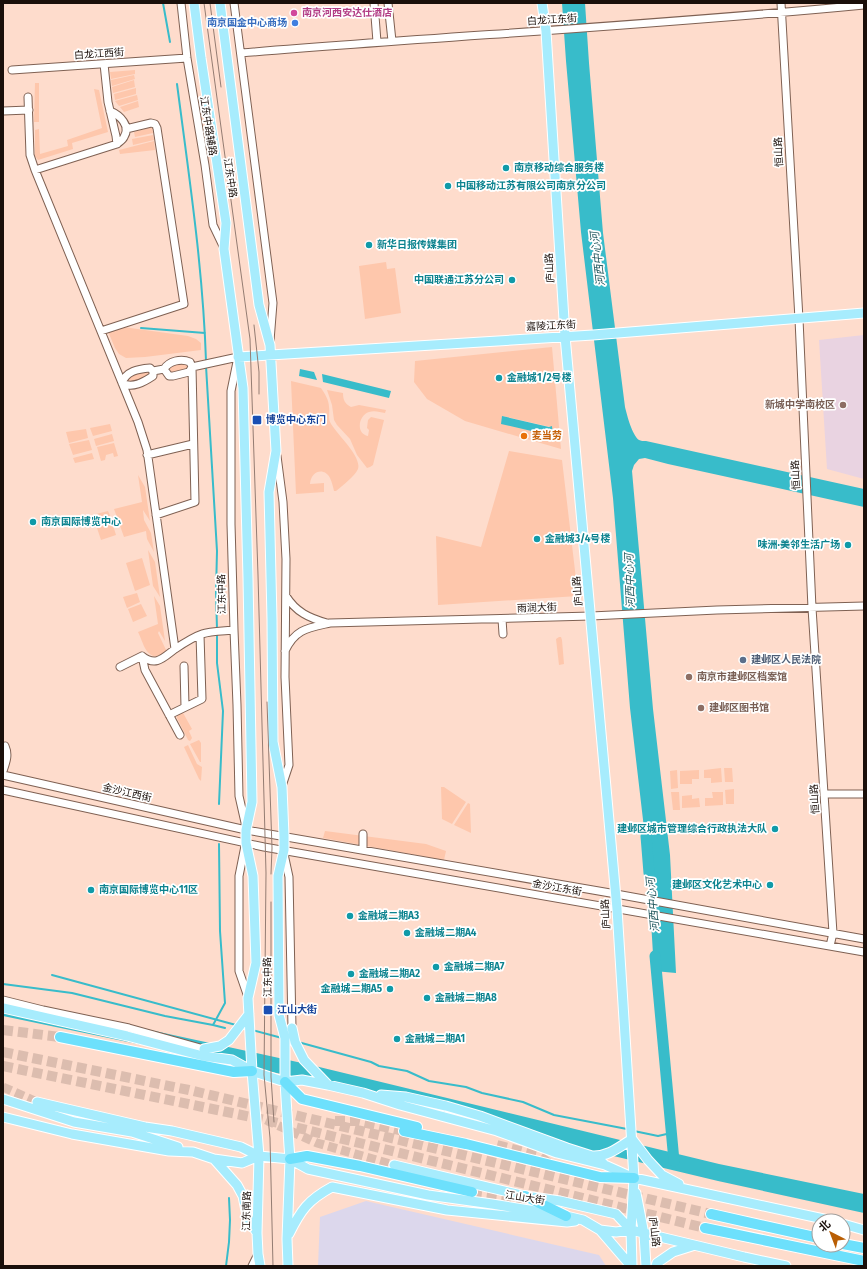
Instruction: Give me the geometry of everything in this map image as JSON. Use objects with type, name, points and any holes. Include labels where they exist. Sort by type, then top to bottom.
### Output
[{"type":"highway","points":[[60,1037],[234,1072],[252,1071]]},
{"type":"highway","points":[[285,1082],[302,1099],[497,1145]]},
{"type":"highway","points":[[404,1131],[466,1144],[600,1177],[634,1178]]},
{"type":"highway","points":[[290,1159],[307,1156],[360,1166],[472,1192]]},
{"type":"highway","points":[[525,1196],[566,1216]]},
{"type":"highway","points":[[711,1214],[811,1236]]},
{"type":"highway","points":[[706,1228],[864,1261]]},
{"type":"highway","points":[[851,1245],[864,1248]]},
{"type":"main road","name":"江东中路","points":[[194,3],[200,58],[226,223],[224,249],[243,388],[252,802],[246,830],[246,844],[253,876],[256,963],[248,998],[252,1071]]},
{"type":"main road","name":"江东中路","points":[[220,3],[259,305],[270,345],[276,451],[269,492],[273,742],[282,786],[284,836],[284,850],[278,876],[279,1015],[285,1038],[285,1082],[290,1159],[290,1192],[287,1239]]},
{"type":"main road","name":"庐山路","points":[[542,3],[546,31],[566,336],[616,894],[634,1178],[631,1230],[632,1266]]},
{"type":"main road","name":"嘉陵江东街","points":[[238,357],[593,335],[864,313]]},
{"type":"main road","points":[[3,1008],[127,1036],[203,1056],[232,1060],[252,1071],[285,1082],[302,1080],[363,1093],[400,1105],[497,1131],[557,1153],[605,1165],[634,1178],[811,1216]]},
{"type":"main road","points":[[204,1049],[220,1046],[229,1040],[249,1014]]},
{"type":"main road","points":[[292,1028],[295,1042],[304,1060],[328,1085]]},
{"type":"main road","name":"江东南路","points":[[252,1071],[259,1156],[257,1234],[260,1266]]},
{"type":"main road","points":[[363,1093],[406,1097],[480,1116],[592,1156],[605,1165]]},
{"type":"main road","points":[[3,1098],[74,1122],[132,1132],[214,1159],[242,1163],[259,1156]]},
{"type":"main road","points":[[37,1102],[241,1147],[259,1156]]},
{"type":"main road","points":[[3,1116],[72,1134],[169,1151],[193,1152]]},
{"type":"main road","points":[[592,1156],[600,1156],[610,1153],[632,1139],[662,1175],[687,1189]]},
{"type":"main road","name":"江山大街","points":[[259,1156],[290,1159],[308,1169],[428,1195],[566,1216],[583,1220],[600,1230],[616,1232],[631,1230],[786,1266]]},
{"type":"main road","points":[[214,1159],[237,1185],[243,1196],[247,1216],[257,1234]]},
{"type":"main road","points":[[394,1165],[525,1196],[560,1201],[616,1214],[631,1230]]},
{"type":"main road","name":"庐山路","points":[[634,1178],[644,1234],[646,1266]]},
{"type":"main road","points":[[289,1264],[287,1239],[298,1216],[308,1203],[318,1194],[332,1187],[447,1210],[567,1222],[583,1220]]},
{"type":"main road","points":[[851,1226],[864,1230]]},
{"type":"main road","points":[[600,1230],[632,1266]]},
{"type":"main road","points":[[656,1266],[657,1263],[672,1252],[693,1245]]},
{"type":"street","name":"江东中路辅路","points":[[181,3],[187,58],[213,225],[224,249]]},
{"type":"street","name":"江东中路","points":[[234,3],[273,303],[270,345]]},
{"type":"street","points":[[374,3],[377,42]]},
{"type":"street","points":[[388,3],[392,41]]},
{"type":"street","name":"恒山路","points":[[781,3],[799,319],[812,608],[833,933],[830,946]]},
{"type":"street","name":"白龙江东街","points":[[241,53],[377,42],[564,30],[864,6]]},
{"type":"street","name":"白龙江西街","points":[[12,70],[187,58]]},
{"type":"street","points":[[104,64],[108,102],[117,144]]},
{"type":"street","points":[[28,97],[30,155],[35,170],[138,422],[148,455],[175,649]]},
{"type":"street","points":[[3,111],[28,110]]},
{"type":"street","points":[[35,170],[117,144],[124,138],[126,129],[125,124],[117,114],[110,111]]},
{"type":"street","points":[[100,331],[184,304],[157,128],[155,124],[151,123],[126,129]]},
{"type":"street","name":"江东中路","points":[[238,357],[231,391],[231,524],[239,796],[246,830]]},
{"type":"street","points":[[164,369],[169,376],[173,376],[189,372],[192,367],[238,357]]},
{"type":"street","points":[[122,383],[124,377],[128,373],[143,368],[150,368],[153,371],[164,369],[171,362],[185,360],[190,362],[192,367],[195,502],[156,515]]},
{"type":"street","points":[[122,383],[126,386],[132,386],[153,376],[153,371]]},
{"type":"street","points":[[148,455],[193,444]]},
{"type":"street","name":"江东中路","points":[[276,451],[283,502],[286,559],[285,651],[288,765],[282,786]]},
{"type":"street","points":[[285,595],[292,605],[300,612],[316,620],[330,623]]},
{"type":"street","name":"雨润大街","points":[[330,623],[591,616],[864,606]]},
{"type":"street","points":[[502,618],[503,634]]},
{"type":"street","points":[[285,651],[289,642],[301,631],[330,623]]},
{"type":"street","points":[[142,656],[155,662],[161,660],[175,649],[203,633],[234,630]]},
{"type":"street","points":[[169,715],[202,699],[200,635]]},
{"type":"street","points":[[120,667],[142,656]]},
{"type":"street","points":[[142,656],[145,670],[180,735]]},
{"type":"street","points":[[184,666],[186,707]]},
{"type":"street","points":[[3,771],[7,760],[7,751],[5,746]]},
{"type":"street","name":"金沙江西街","points":[[3,775],[246,830]]},
{"type":"street","points":[[3,790],[246,844]]},
{"type":"street","points":[[825,794],[864,794]]},
{"type":"street","name":"金沙江东街","points":[[246,830],[641,898],[864,939]]},
{"type":"street","points":[[363,850],[364,834]]},
{"type":"street","name":"江东中路","points":[[246,844],[239,876],[239,971],[248,998]]},
{"type":"street","name":"金沙江东街","points":[[246,844],[459,881],[475,887],[674,918],[864,952]]},
{"type":"street","points":[[284,850],[289,877],[292,1028],[285,1038]]},
{"type":"street","points":[[458,890],[459,881]]},
{"type":"street","points":[[3,1000],[130,1028],[204,1049],[223,1058]]},
{"type":"street","points":[[252,1266],[258,1254]]},
{"type":"shaded area","points":[[135,70],[135,74],[111,79],[110,72]]},
{"type":"shaded area","points":[[134,75],[135,79],[112,86],[111,80]]},
{"type":"shaded area","points":[[134,80],[135,87],[113,93],[112,87]]},
{"type":"shaded area","points":[[35,83],[39,83],[39,122],[34,122]]},
{"type":"shaded area","points":[[136,88],[136,94],[115,100],[114,94]]},
{"type":"shaded area","points":[[94,89],[99,90],[108,132],[72,143],[73,149],[38,160],[35,156],[35,130],[39,129],[40,154],[68,146],[67,140],[102,128]]},
{"type":"shaded area","points":[[137,95],[138,100],[119,106],[115,101]]},
{"type":"shaded area","points":[[138,101],[139,107],[124,112],[120,107]]},
{"type":"shaded area","points":[[152,127],[153,133],[135,137],[134,132]]},
{"type":"shaded area","points":[[153,135],[154,140],[133,145],[132,139]]},
{"type":"shaded area","points":[[154,141],[155,150],[120,154],[119,150]]},
{"type":"shaded area","points":[[386,262],[387,269],[395,268],[401,313],[365,319],[359,266]]},
{"type":"shaded area","points":[[116,326],[188,336],[201,343],[201,350],[126,358],[119,354],[115,348],[107,329]]},
{"type":"shaded area","name":"新城中学南校区","points":[[864,335],[864,479],[827,469],[819,340]]},
{"type":"shaded area","points":[[552,347],[561,449],[465,421],[427,399],[414,382],[415,361]],"holes":[[[502,416],[551,427],[553,436]]]},
{"type":"shaded area","points":[[186,363],[189,367],[187,370],[169,371],[169,366]]},
{"type":"shaded area","points":[[144,371],[150,372],[148,377],[131,382],[127,380],[129,377]]},
{"type":"shaded area","points":[[291,381],[321,388],[328,402],[330,422],[356,458],[358,469],[348,481],[336,491],[334,491],[331,480],[327,475],[324,472],[318,472],[313,476],[310,484],[324,483],[324,492],[296,494]]},
{"type":"shaded area","points":[[327,390],[343,393],[345,402],[351,407],[359,405],[386,410],[385,413],[371,411],[361,420],[361,431],[368,436],[368,420],[371,417],[384,420],[373,465],[370,467],[367,468],[357,455],[350,439],[334,420],[332,405]]},
{"type":"shaded area","points":[[110,424],[112,431],[93,436],[90,428]]},
{"type":"shaded area","points":[[86,429],[88,438],[69,443],[66,432]]},
{"type":"shaded area","points":[[112,434],[114,441],[96,446],[94,439]]},
{"type":"shaded area","points":[[89,440],[92,450],[73,455],[69,444]]},
{"type":"shaded area","points":[[114,443],[118,456],[114,457],[113,453],[106,455],[105,460],[101,461],[97,447]]},
{"type":"shaded area","points":[[509,451],[562,460],[578,596],[438,605],[436,536],[481,547]]},
{"type":"shaded area","points":[[92,453],[94,459],[75,463],[73,458]]},
{"type":"shaded area","points":[[138,475],[145,487],[150,521],[143,510],[144,520],[151,533],[154,552],[147,539],[146,531],[124,537],[114,509],[142,502]]},
{"type":"shaded area","points":[[108,511],[112,520],[96,526],[92,515]]},
{"type":"shaded area","points":[[112,522],[116,535],[101,540],[97,528]]},
{"type":"shaded area","points":[[148,550],[155,562],[160,597],[153,586]]},
{"type":"shaded area","points":[[142,558],[150,585],[135,591],[126,563]]},
{"type":"shaded area","points":[[137,593],[140,602],[127,608],[123,597]]},
{"type":"shaded area","points":[[154,596],[160,606],[165,641],[159,631],[158,633],[167,652],[160,657],[151,655],[148,652],[138,632],[158,624]]},
{"type":"shaded area","points":[[141,604],[147,616],[133,622],[128,609]]},
{"type":"shaded area","points":[[561,637],[562,640],[564,664],[559,665],[556,639]]},
{"type":"shaded area","points":[[182,711],[192,729],[189,731],[192,738],[190,741],[188,740],[177,718],[177,715]]},
{"type":"shaded area","points":[[199,740],[201,743],[201,762],[190,744]]},
{"type":"shaded area","points":[[188,745],[197,764],[202,767],[201,781],[184,747]]},
{"type":"shaded area","points":[[721,768],[722,782],[711,783],[711,778],[704,778],[704,770]]},
{"type":"shaded area","points":[[724,768],[732,768],[733,782],[725,782]]},
{"type":"shaded area","points":[[677,770],[678,788],[671,789],[670,771]]},
{"type":"shaded area","points":[[699,770],[699,779],[692,779],[692,784],[680,784],[680,771]]},
{"type":"shaded area","points":[[441,787],[444,787],[466,802],[452,824],[442,819]]},
{"type":"shaded area","points":[[734,789],[734,804],[726,804],[725,790]]},
{"type":"shaded area","points":[[671,792],[679,792],[680,810],[673,810]]},
{"type":"shaded area","points":[[712,792],[723,792],[723,805],[705,806],[705,798],[713,798]]},
{"type":"shaded area","points":[[692,795],[692,799],[699,798],[700,807],[682,808],[682,796]]},
{"type":"shaded area","points":[[468,803],[470,804],[471,833],[454,825]]},
{"type":"shaded area","points":[[325,831],[426,844],[446,851],[444,860],[323,838]]},
{"type":"shaded area","points":[[366,1201],[599,1255],[606,1266],[318,1266],[320,1217]]},
{"type":"water","points":[[562,3],[585,3],[603,233],[625,407],[634,434],[641,441],[864,489],[864,507],[645,458],[639,459],[634,465],[632,471],[653,709],[670,855],[676,973],[654,971],[647,854],[630,708],[613,498],[581,232]]},
{"type":"water","points":[[300,369],[314,372],[317,380],[299,376]]},
{"type":"water","points":[[322,374],[391,391],[389,398],[323,382]]},
{"type":"water","points":[[502,416],[549,427],[552,426],[553,436],[501,424]]},
{"type":"water","points":[[3,998],[311,1065],[719,1164],[864,1194],[864,1213],[718,1181],[484,1125],[310,1080],[3,1016]]},
{"type":"waterway","points":[[163,3],[170,42]]},
{"type":"waterway","points":[[177,84],[199,257],[206,361]]},
{"type":"waterway","points":[[141,328],[205,333]]},
{"type":"waterway","points":[[206,366],[217,551],[217,629]]},
{"type":"waterway","points":[[217,633],[217,663],[223,711],[219,804]]},
{"type":"waterway","name":"河西中心河","points":[[646,836],[649,873]]},
{"type":"waterway","points":[[3,984],[72,993],[165,1016],[213,1025],[225,1003],[220,931],[219,844]]},
{"type":"waterway","name":"河西中心河","points":[[655,956],[674,1161]]},
{"type":"waterway","points":[[52,975],[236,1025]]},
{"type":"waterway","points":[[213,1025],[225,1028]]},
{"type":"waterway","points":[[252,1030],[282,1038]]},
{"type":"waterway","points":[[298,1042],[371,1062],[379,1066],[407,1071],[429,1081],[466,1087],[482,1093],[523,1102],[554,1115],[627,1129]]},
{"type":"waterway","points":[[634,1131],[658,1136],[671,1133]]},
{"type":"waterway","points":[[226,1266],[230,1220],[229,1198]]},
{"type":"tunnel","points":[[3,1030],[60,1037]]},
{"type":"tunnel","points":[[3,1052],[189,1090],[711,1214]]},
{"type":"tunnel","points":[[3,1066],[266,1120],[705,1228]]},
{"type":"tunnel","points":[[3,1087],[37,1102]]},
{"type":"tunnel","points":[[266,1120],[317,1143],[394,1165]]},
{"type":"tunnel","points":[[335,1121],[357,1121],[404,1131]]},
{"type":"tunnel","points":[[497,1145],[539,1156],[551,1165]]},
{"type":"tunnel","points":[[472,1192],[526,1199]]},
{"type":"tram line","points":[[204,3],[250,339],[266,873],[264,1075],[270,1138],[273,1266]]},
{"type":"tram line","points":[[210,3],[221,87]]},
{"type":"tram line","points":[[254,325],[259,372],[259,394]]},
{"type":"tram line","points":[[267,702],[272,848],[271,874]]},
{"type":"tram line","points":[[271,902],[271,1077],[274,1122]]},
{"type":"place","name":"南京河西安达仕酒店","points":[[294,13]]},
{"type":"place","name":"南京国金中心商场","points":[[295,23]]},
{"type":"place","name":"南京移动综合服务楼","points":[[506,168]]},
{"type":"place","name":"中国移动江苏有限公司南京分公司","points":[[448,186]]},
{"type":"place","name":"新华日报传媒集团","points":[[369,245]]},
{"type":"place","name":"中国联通江苏分公司","points":[[512,280]]},
{"type":"place","name":"金融城1/2号楼","points":[[499,378]]},
{"type":"place","name":"新城中学南校区","points":[[843,405]]},
{"type":"place","name":"博览中心东门","points":[[257,420]]},
{"type":"place","name":"麦当劳","points":[[524,436]]},
{"type":"place","name":"南京国际博览中心","points":[[33,522]]},
{"type":"place","name":"金融城3/4号楼","points":[[537,539]]},
{"type":"place","name":"味洲·美邻生活广场","points":[[848,545]]},
{"type":"place","name":"建邺区人民法院","points":[[743,660]]},
{"type":"place","name":"南京市建邺区档案馆","points":[[689,677]]},
{"type":"place","name":"建邺区图书馆","points":[[701,708]]},
{"type":"place","name":"建邺区城市管理综合行政执法大队","points":[[775,829]]},
{"type":"place","name":"建邺区文化艺术中心","points":[[770,885]]},
{"type":"place","name":"南京国际博览中心11区","points":[[91,890]]},
{"type":"place","name":"金融城二期A3","points":[[350,916]]},
{"type":"place","name":"金融城二期A4","points":[[407,933]]},
{"type":"place","name":"金融城二期A7","points":[[436,967]]},
{"type":"place","name":"金融城二期A2","points":[[351,974]]},
{"type":"place","name":"金融城二期A5","points":[[390,989]]},
{"type":"place","name":"金融城二期A8","points":[[427,998]]},
{"type":"place","name":"江山大街","points":[[268,1010]]},
{"type":"place","name":"金融城二期A1","points":[[397,1039]]}]
